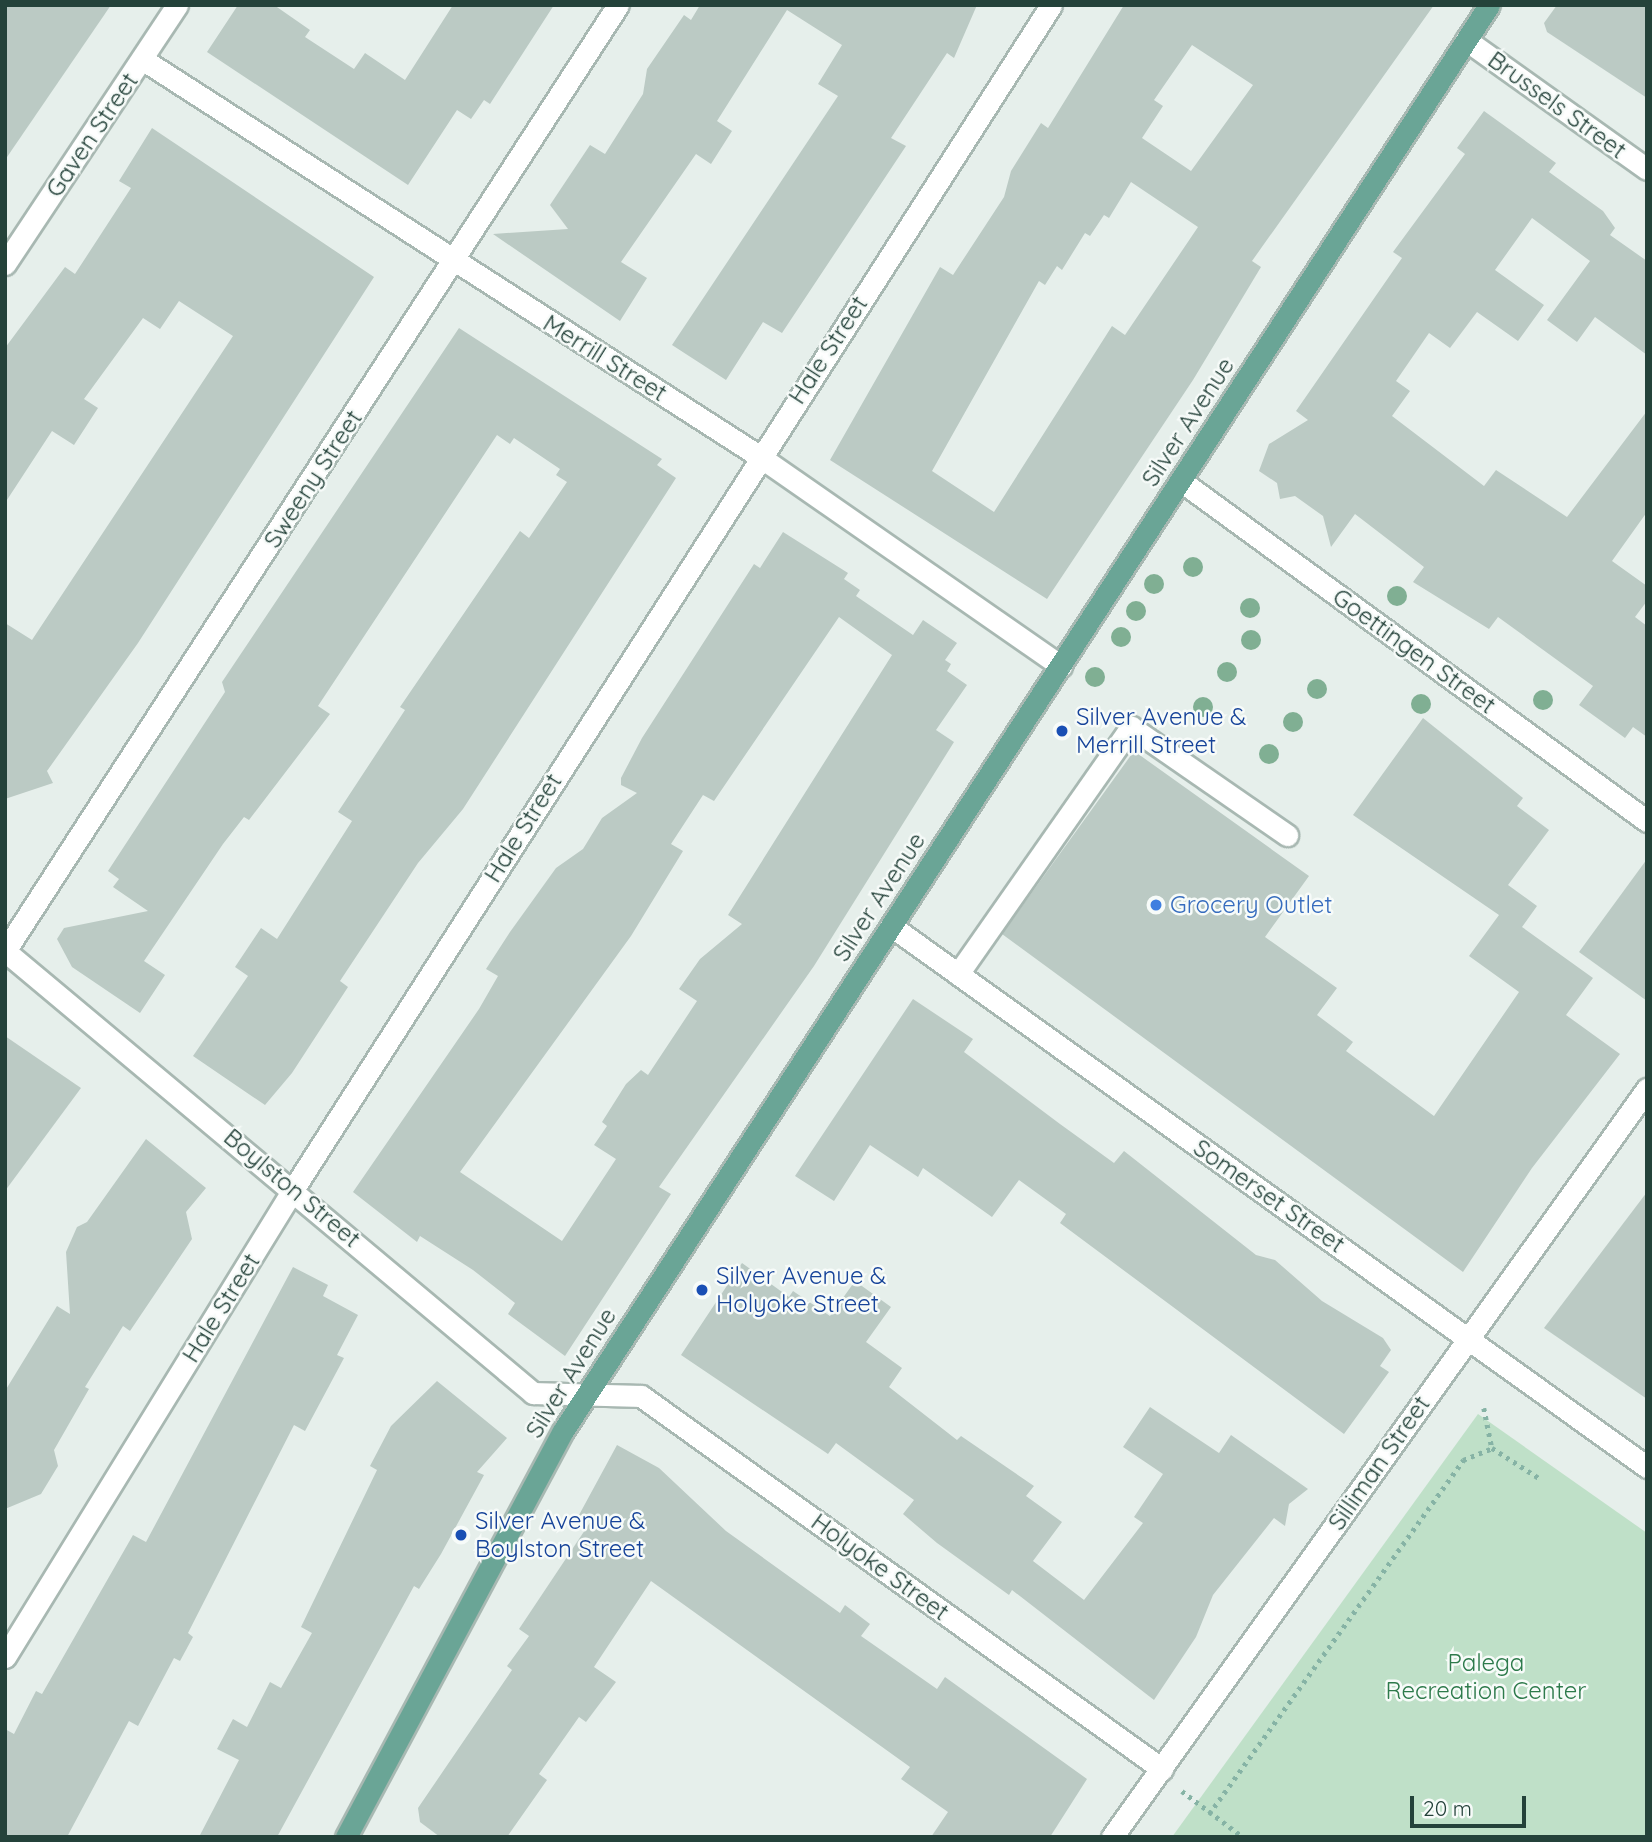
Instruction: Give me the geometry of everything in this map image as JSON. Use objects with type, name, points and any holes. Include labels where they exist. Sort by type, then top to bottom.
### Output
[{"type":"main road","name":"Silver Avenue","points":[[351,1835],[587,1394],[1489,5]]},
{"type":"street","name":"Gaven Street","points":[[5,264],[177,5]]},
{"type":"street","name":"Sweeny Street","points":[[5,951],[454,262],[618,5]]},
{"type":"street","name":"Hale Street","points":[[5,1657],[294,1188],[759,456],[1051,5]]},
{"type":"street","name":"Brussels Street","points":[[1466,40],[1647,169]]},
{"type":"street","name":"Merrill Street","points":[[142,59],[759,456],[1061,666]]},
{"type":"street","name":"Goettingen Street","points":[[1181,481],[1647,821]]},
{"type":"street","points":[[958,974],[1131,727],[1287,835]]},
{"type":"street","name":"Somerset Street","points":[[891,926],[1647,1467]]},
{"type":"street","name":"Boylston Street","points":[[5,951],[294,1188],[533,1393],[587,1394]]},
{"type":"street","name":"Silliman Street","points":[[1112,1837],[1647,1089]]},
{"type":"street","name":"Holyoke Street","points":[[587,1394],[640,1396],[1162,1769]]},
{"type":"path","points":[[1484,1408],[1492,1448],[1539,1478]]},
{"type":"path","points":[[1209,1814],[1463,1460],[1492,1448]]},
{"type":"path","points":[[1162,1769],[1209,1814],[1243,1837]]},
{"type":"green space","name":"Palega Recreation Center","points":[[1478,1414],[1647,1533],[1647,1837],[1172,1837]]},
{"type":"building","points":[[5,5],[111,5],[5,160]]},
{"type":"building","points":[[238,5],[274,5],[310,30],[305,37],[354,69],[365,53],[405,80],[453,5],[554,5],[490,104],[484,100],[471,119],[457,110],[408,185],[207,52]]},
{"type":"building","points":[[700,5],[977,5],[954,58],[947,53],[891,138],[906,146],[782,333],[763,322],[726,380],[672,345],[838,96],[818,84],[842,45],[787,10],[717,121],[732,131],[711,164],[696,154],[621,262],[647,278],[620,321],[493,234],[568,229],[550,205],[590,145],[605,154],[643,94],[647,69],[684,15],[691,20]]},
{"type":"building","points":[[1124,5],[1434,5],[1252,261],[1261,267],[1193,380],[1047,599],[830,460],[940,267],[953,275],[1004,197],[1011,171],[1041,123],[1048,128]],"holes":[[[1192,45],[1253,85],[1191,171],[1142,138],[1163,106],[1154,100]],[[1131,182],[1198,227],[1125,335],[1112,326],[994,512],[932,471],[1039,281],[1045,285],[1057,266],[1062,270],[1085,233],[1090,236],[1104,215],[1109,218]]]},
{"type":"building","points":[[1557,5],[1647,5],[1647,98],[1547,32],[1544,23]]},
{"type":"building","points":[[1484,111],[1556,163],[1549,172],[1603,211],[1615,228],[1610,235],[1647,261],[1647,355],[1595,317],[1577,342],[1547,320],[1590,261],[1532,218],[1495,270],[1544,305],[1518,341],[1477,312],[1450,348],[1429,333],[1396,381],[1410,391],[1392,416],[1484,486],[1496,470],[1567,517],[1647,411],[1647,512],[1612,561],[1647,586],[1647,601],[1635,617],[1647,626],[1647,737],[1633,727],[1625,738],[1579,705],[1593,686],[1498,617],[1489,629],[1413,582],[1424,567],[1355,514],[1331,547],[1323,516],[1295,496],[1280,499],[1277,483],[1259,471],[1269,444],[1308,420],[1296,411],[1402,258],[1393,252],[1465,154],[1457,148]]},
{"type":"building","points":[[152,128],[374,277],[138,643],[47,771],[53,783],[5,799],[5,623],[32,640],[233,336],[179,301],[160,329],[143,318],[84,399],[98,408],[74,445],[52,431],[5,503],[5,348],[65,267],[75,274],[131,188],[119,181]]},
{"type":"building","points":[[459,328],[662,459],[657,465],[676,478],[463,809],[418,863],[340,981],[348,987],[292,1073],[265,1105],[193,1056],[248,976],[235,967],[261,928],[277,939],[352,821],[338,812],[405,710],[400,707],[520,531],[529,538],[567,482],[556,475],[560,469],[514,438],[510,444],[497,435],[318,706],[330,714],[249,820],[244,817],[223,844],[144,961],[165,975],[140,1013],[72,967],[57,939],[64,928],[148,911],[113,887],[119,879],[108,871],[225,692],[222,682]]},
{"type":"building","points":[[783,532],[848,573],[844,579],[860,590],[856,596],[913,635],[923,620],[957,643],[945,660],[951,664],[947,671],[967,685],[936,730],[954,742],[814,966],[659,1187],[671,1194],[565,1356],[508,1314],[515,1303],[473,1270],[420,1236],[417,1242],[353,1192],[479,1009],[498,976],[486,969],[510,932],[556,868],[583,849],[602,818],[637,793],[621,785],[621,778],[642,738],[754,564],[760,568]],"holes":[[[839,617],[892,655],[728,915],[742,924],[700,959],[679,989],[697,1001],[648,1075],[641,1070],[626,1084],[602,1122],[607,1126],[594,1145],[616,1159],[562,1241],[460,1172],[631,936],[683,851],[671,844],[703,795],[714,801]]]},
{"type":"building","points":[[1423,718],[1523,798],[1517,806],[1549,830],[1508,885],[1537,906],[1522,927],[1593,978],[1566,1015],[1620,1054],[1532,1168],[1463,1272],[1002,934],[1134,751],[1309,876],[1265,937],[1337,988],[1317,1015],[1353,1042],[1346,1051],[1434,1116],[1519,992],[1469,956],[1499,915],[1353,815]]},
{"type":"building","points":[[1647,859],[1647,1001],[1579,952]]},
{"type":"building","points":[[913,999],[973,1039],[964,1052],[1114,1163],[1124,1151],[1256,1255],[1275,1260],[1322,1301],[1383,1338],[1391,1350],[1380,1366],[1389,1372],[1344,1434],[1060,1223],[1066,1214],[1019,1180],[992,1217],[923,1168],[918,1177],[870,1145],[834,1201],[795,1176]]},
{"type":"building","points":[[5,1036],[81,1088],[5,1191]]},
{"type":"building","points":[[146,1139],[206,1188],[186,1212],[192,1239],[130,1331],[123,1326],[85,1387],[89,1389],[54,1450],[58,1466],[41,1494],[5,1509],[5,1391],[57,1306],[70,1314],[66,1252],[77,1227],[87,1222]]},
{"type":"building","points":[[1647,1192],[1647,1399],[1544,1328]]},
{"type":"building","points":[[742,1263],[789,1297],[793,1291],[830,1316],[855,1281],[891,1307],[866,1342],[902,1368],[889,1387],[957,1440],[961,1436],[1034,1486],[1026,1496],[1062,1522],[1033,1561],[1084,1600],[1143,1523],[1134,1517],[1163,1474],[1123,1447],[1150,1407],[1219,1453],[1231,1435],[1308,1489],[1289,1504],[1285,1526],[1274,1518],[1213,1595],[1196,1637],[1154,1700],[1012,1590],[1009,1595],[937,1543],[903,1514],[914,1500],[836,1443],[828,1454],[681,1355]]},
{"type":"building","points":[[293,1267],[328,1285],[323,1296],[358,1315],[337,1355],[344,1358],[305,1431],[294,1425],[188,1633],[193,1637],[180,1661],[174,1658],[138,1726],[129,1721],[67,1837],[5,1837],[5,1729],[14,1734],[36,1691],[42,1694],[133,1535],[146,1542]]},
{"type":"building","points":[[437,1381],[507,1438],[477,1472],[484,1475],[441,1554],[419,1589],[414,1586],[277,1837],[199,1837],[239,1760],[217,1749],[233,1719],[247,1727],[270,1682],[281,1688],[312,1633],[301,1627],[377,1470],[370,1466],[391,1426]]},
{"type":"building","points":[[617,1445],[659,1468],[726,1531],[840,1613],[845,1605],[870,1624],[861,1636],[937,1689],[945,1677],[1087,1779],[1050,1837],[931,1837],[948,1812],[901,1779],[910,1767],[651,1581],[594,1667],[616,1682],[586,1722],[579,1717],[539,1774],[547,1780],[507,1837],[440,1837],[420,1822],[418,1808],[512,1670],[507,1666],[529,1636],[519,1629],[591,1521],[579,1515]]},
{"type":"place","name":"Silver Avenue & Merrill Street","points":[[1062,731]]},
{"type":"place","name":"Grocery Outlet","points":[[1156,905]]},
{"type":"place","name":"Silver Avenue & Holyoke Street","points":[[702,1290]]},
{"type":"place","name":"Silver Avenue & Boylston Street","points":[[461,1535]]}]
